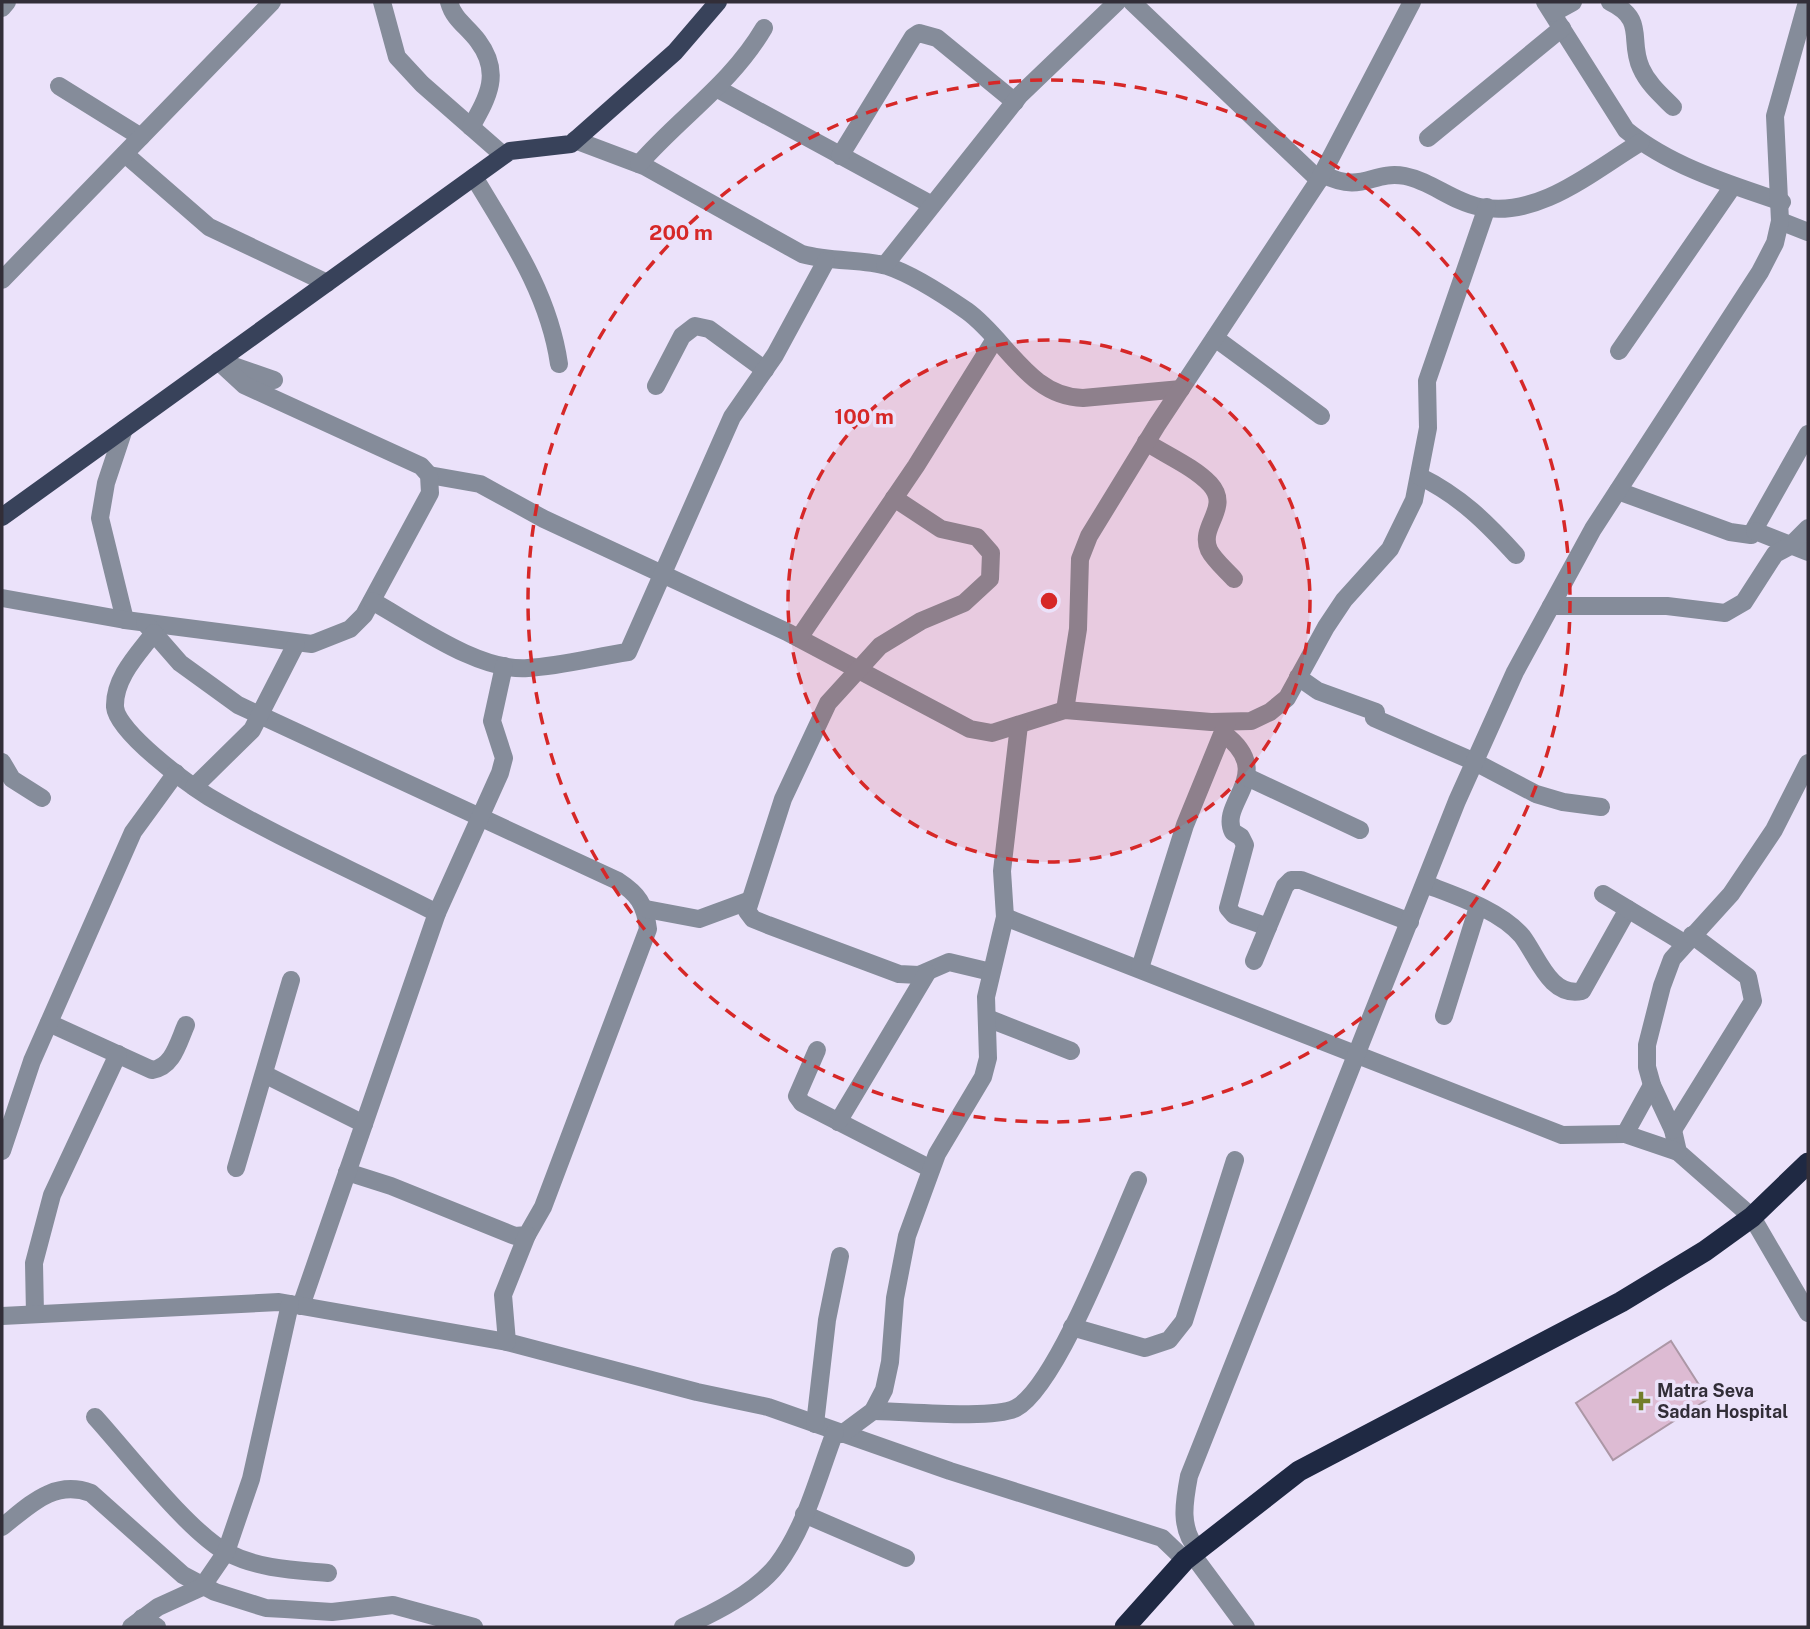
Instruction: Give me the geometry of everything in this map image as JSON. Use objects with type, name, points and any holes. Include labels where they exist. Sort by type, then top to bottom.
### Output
[{"type":"highway","points":[[1125,1627],[1192,1555],[1299,1471],[1621,1302],[1705,1251],[1752,1217],[1808,1163]]},
{"type":"main road","points":[[2,517],[503,155],[510,151],[571,144],[675,52],[719,2]]},
{"type":"street","points":[[2,8],[7,2]]},
{"type":"street","points":[[2,280],[272,2]]},
{"type":"street","points":[[382,2],[397,57],[422,84],[503,155]]},
{"type":"street","points":[[449,2],[453,16],[479,42],[491,69],[490,94],[471,127]]},
{"type":"street","points":[[885,265],[1015,102],[1129,2],[1320,177],[1345,184],[1404,176],[1450,196],[1487,208],[1517,206],[1550,197],[1641,142]]},
{"type":"street","points":[[1065,710],[1077,629],[1080,559],[1089,536],[1146,442],[1320,177],[1412,2]]},
{"type":"street","points":[[1428,138],[1553,14],[1573,2]]},
{"type":"street","points":[[1610,2],[1630,16],[1636,29],[1639,65],[1647,80],[1673,107]]},
{"type":"street","points":[[1192,1555],[1183,1510],[1189,1476],[1475,762],[1515,672],[1593,529],[1760,272],[1775,243],[1782,202],[1775,116],[1807,2]]},
{"type":"street","points":[[1553,14],[1626,130],[1641,142],[1733,186],[1782,202]]},
{"type":"street","points":[[639,164],[680,121],[718,89],[748,54],[764,28]]},
{"type":"street","points":[[840,156],[913,37],[919,33],[937,38],[1015,102]]},
{"type":"street","points":[[59,86],[141,137]]},
{"type":"street","points":[[718,89],[932,205]]},
{"type":"street","points":[[575,140],[639,164],[802,254],[827,261],[885,265],[968,312],[1026,372],[1053,392],[1068,398],[1181,389]]},
{"type":"street","points":[[125,154],[209,227],[327,283]]},
{"type":"street","points":[[474,177],[540,290],[554,328],[559,364]]},
{"type":"street","points":[[1619,351],[1733,186]]},
{"type":"street","points":[[218,361],[244,384],[421,466],[429,475],[480,484],[544,519],[799,638],[970,729],[992,733],[1065,710],[1225,727],[1251,722],[1270,712],[1287,698],[1344,600],[1390,549],[1414,500],[1428,428],[1425,395],[1427,381],[1487,208]]},
{"type":"street","points":[[1780,221],[1808,232]]},
{"type":"street","points":[[372,601],[482,661],[504,666],[526,669],[628,652],[732,416],[765,370],[827,261]]},
{"type":"street","points":[[656,386],[682,336],[695,326],[709,329],[765,370]]},
{"type":"street","points":[[1215,338],[1321,416]]},
{"type":"street","points":[[799,638],[894,498],[995,339]]},
{"type":"street","points":[[218,361],[274,380]]},
{"type":"street","points":[[124,429],[106,483],[100,518],[125,620]]},
{"type":"street","points":[[1618,491],[1745,536],[1755,531],[1808,434]]},
{"type":"street","points":[[1146,442],[1203,479],[1214,490],[1219,506],[1207,543],[1209,552],[1234,579]]},
{"type":"street","points":[[2,598],[125,620],[149,628],[296,644],[330,639],[350,629],[365,615],[430,493],[429,475]]},
{"type":"street","points":[[1419,476],[1457,496],[1479,513],[1516,555]]},
{"type":"street","points":[[894,498],[941,528],[977,537],[991,553],[990,579],[964,603],[922,621],[880,646],[828,704],[796,768],[748,901],[747,911],[753,919],[900,974],[927,973],[949,962],[991,972]]},
{"type":"street","points":[[1551,606],[1654,606],[1725,613],[1744,602],[1771,558],[1790,546],[1808,528]]},
{"type":"street","points":[[1755,531],[1808,552]]},
{"type":"street","points":[[149,628],[180,663],[203,681],[261,716],[618,881],[636,893],[646,909],[648,929],[544,1207],[527,1235],[502,1295],[507,1342]]},
{"type":"street","points":[[149,628],[124,673],[115,707],[119,720],[194,787],[437,913]]},
{"type":"street","points":[[194,787],[242,741],[261,716],[296,644]]},
{"type":"street","points":[[143,1624],[202,1587],[226,1552],[251,1479],[295,1305],[348,1172],[437,913],[482,818],[504,758],[492,721],[504,666]]},
{"type":"street","points":[[1298,677],[1318,691],[1475,762],[1536,794],[1563,802],[1601,807]]},
{"type":"street","points":[[683,1627],[747,1590],[776,1566],[804,1514],[838,1433],[873,1411],[884,1390],[890,1362],[895,1298],[907,1237],[931,1169],[953,1122],[984,1077],[988,1058],[987,1018],[991,972],[1005,918],[1002,871],[1019,725]]},
{"type":"street","points":[[1225,727],[1242,752],[1247,777],[1231,820],[1233,832],[1241,836],[1245,845],[1228,908],[1234,915],[1268,927]]},
{"type":"street","points":[[1140,968],[1185,825],[1225,727]]},
{"type":"street","points":[[2,762],[12,779],[42,798]]},
{"type":"street","points":[[1678,1152],[1673,1130],[1652,1085],[1647,1067],[1650,1032],[1666,971],[1688,939],[1731,894],[1767,841],[1808,763]]},
{"type":"street","points":[[2,1151],[32,1061],[133,832],[176,773]]},
{"type":"street","points":[[1247,777],[1360,830]]},
{"type":"street","points":[[1254,961],[1285,886],[1291,880],[1301,880],[1410,922]]},
{"type":"street","points":[[1425,884],[1478,907],[1516,931],[1558,989],[1572,993],[1581,991],[1592,977],[1628,909]]},
{"type":"street","points":[[1604,894],[1688,939],[1748,977],[1753,1001],[1673,1130]]},
{"type":"street","points":[[646,909],[699,919],[748,901]]},
{"type":"street","points":[[1444,1016],[1478,907]]},
{"type":"street","points":[[1005,918],[1140,968],[1562,1135],[1625,1134],[1678,1152],[1752,1217],[1808,1313]]},
{"type":"street","points":[[838,1122],[927,973]]},
{"type":"street","points":[[236,1168],[291,981]]},
{"type":"street","points":[[987,1018],[1071,1051]]},
{"type":"street","points":[[49,1023],[152,1070],[162,1069],[169,1062],[186,1026]]},
{"type":"street","points":[[817,1050],[797,1096],[802,1103],[931,1169]]},
{"type":"street","points":[[35,1314],[34,1263],[52,1195],[118,1054]]},
{"type":"street","points":[[264,1074],[364,1124]]},
{"type":"street","points":[[1625,1134],[1652,1085]]},
{"type":"street","points":[[1072,1327],[1145,1348],[1169,1340],[1184,1321],[1235,1160]]},
{"type":"street","points":[[348,1172],[391,1186],[515,1236],[527,1235]]},
{"type":"street","points":[[873,1411],[983,1413],[1015,1409],[1030,1397],[1054,1365],[1138,1180]]},
{"type":"street","points":[[815,1424],[827,1320],[840,1255]]},
{"type":"street","points":[[2,1316],[295,1305],[507,1342],[697,1392],[768,1407],[838,1433],[1162,1538],[1192,1555],[1246,1627]]},
{"type":"street","points":[[95,1417],[200,1531],[226,1552],[279,1569],[328,1573]]},
{"type":"street","points":[[2,1527],[43,1495],[73,1486],[91,1493],[183,1575],[202,1587],[266,1608],[332,1612],[393,1605],[474,1627]]},
{"type":"street","points":[[804,1514],[906,1558]]},
{"type":"building","points":[[1671,1341],[1708,1399],[1613,1460],[1576,1403]]},
{"type":"place","name":"Matra Seva Sadan Hospital","points":[[1641,1401]]}]
